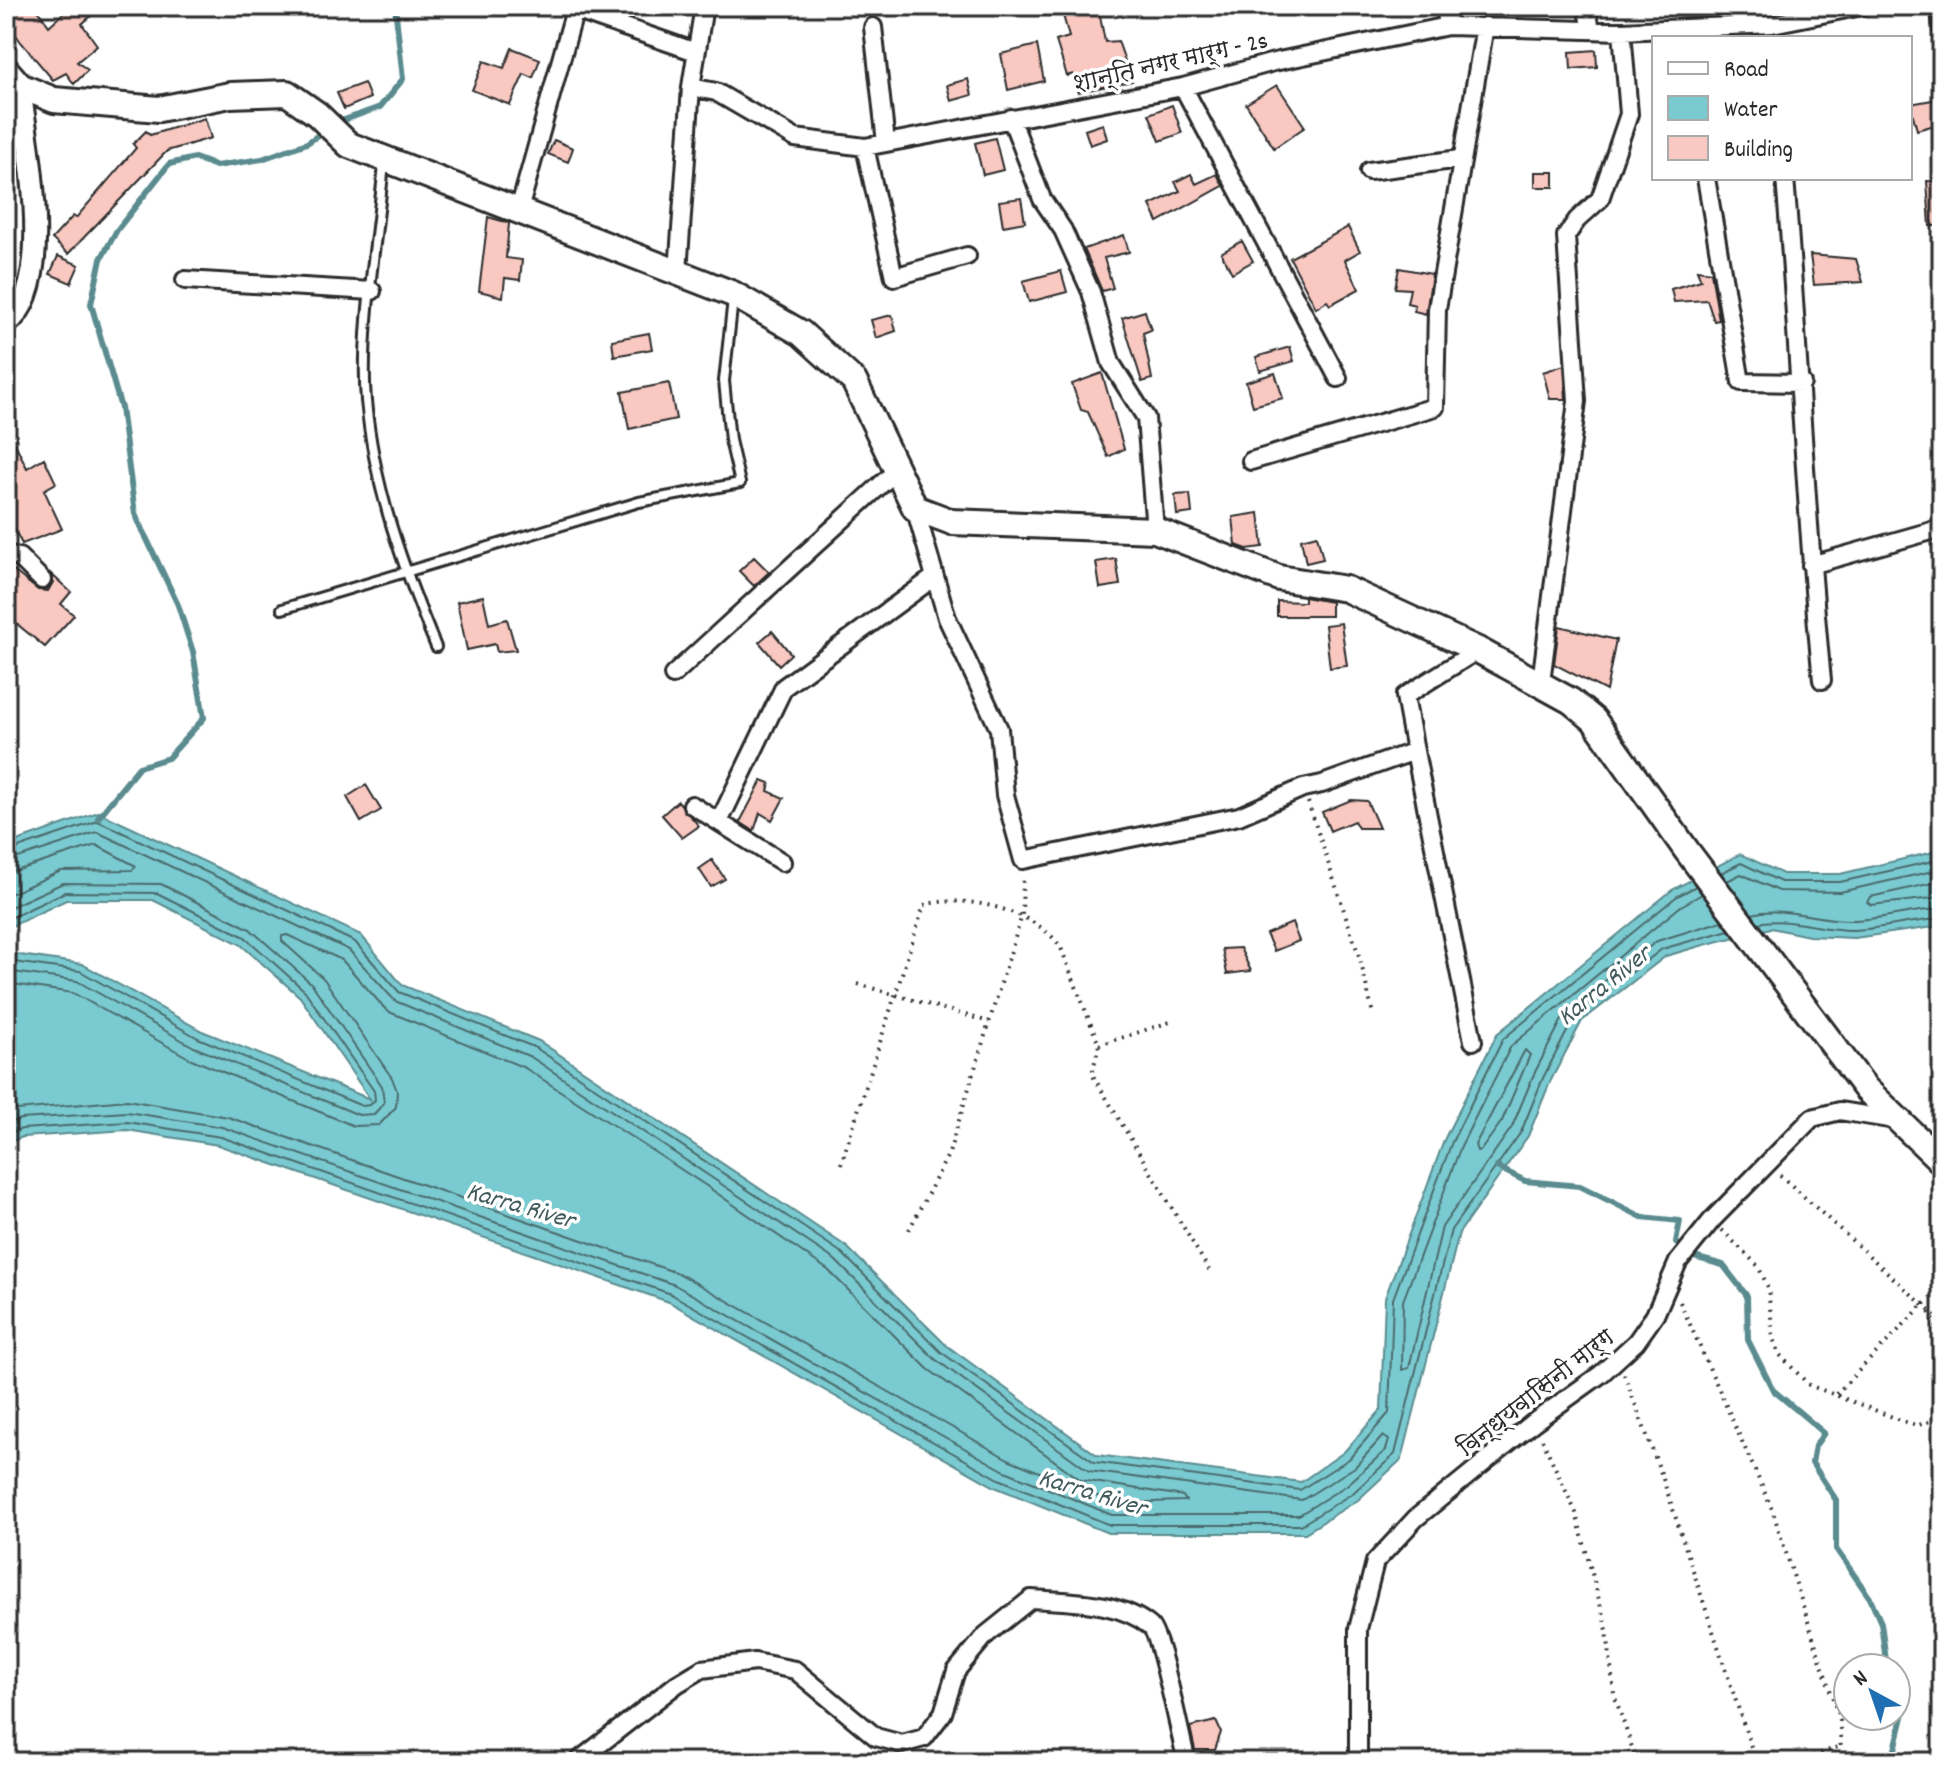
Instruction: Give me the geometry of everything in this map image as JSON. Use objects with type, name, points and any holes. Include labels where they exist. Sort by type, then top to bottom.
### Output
[{"type":"main road","points":[[13,78],[54,100],[159,109],[230,95],[287,93],[317,114],[349,145],[733,294],[801,333],[854,381],[915,508],[952,522],[1155,530],[1279,578],[1346,589],[1541,682],[1594,720],[1687,851],[1866,1089],[1942,1162]]},
{"type":"street","points":[[678,272],[691,87],[704,6]]},
{"type":"street","points":[[1445,6],[1448,26]]},
{"type":"street","points":[[1586,6],[1591,29]]},
{"type":"street","name":"शान्ति नगर मार्ग - 2s","points":[[691,87],[716,92],[795,138],[865,147],[1183,87],[1274,62],[1448,26],[1699,33],[1773,31],[1862,6]]},
{"type":"street","points":[[1940,6],[1942,29]]},
{"type":"street","points":[[519,210],[575,8],[696,52]]},
{"type":"street","points":[[1251,461],[1435,407],[1437,309],[1460,159],[1485,26]]},
{"type":"street","points":[[873,27],[886,143]]},
{"type":"street","points":[[1541,682],[1577,401],[1566,236],[1577,220],[1600,199],[1629,114],[1622,31]]},
{"type":"street","points":[[6,324],[23,305],[33,272],[34,205],[13,78]]},
{"type":"street","points":[[1183,87],[1338,378]]},
{"type":"street","points":[[1011,118],[1042,199],[1063,230],[1091,292],[1111,363],[1146,418],[1155,530]]},
{"type":"street","points":[[865,147],[894,277],[967,256]]},
{"type":"street","points":[[1369,171],[1460,159]]},
{"type":"street","points":[[1706,180],[1741,382],[1802,383]]},
{"type":"street","points":[[1785,180],[1802,383],[1811,565],[1822,680]]},
{"type":"street","points":[[185,280],[372,291]]},
{"type":"street","points":[[673,675],[898,469]]},
{"type":"street","points":[[915,508],[947,618],[999,729],[1005,795],[1023,860],[1239,816],[1303,788],[1415,751]]},
{"type":"street","points":[[1811,565],[1942,528]]},
{"type":"street","points":[[6,554],[19,557],[42,580]]},
{"type":"street","points":[[719,822],[784,687],[933,578]]},
{"type":"street","points":[[1473,1041],[1405,696],[1478,650]]},
{"type":"street","points":[[692,805],[782,862]]},
{"type":"street","name":"विन्ध्यवासिनी मार्ग","points":[[1358,1762],[1358,1629],[1375,1562],[1416,1518],[1636,1342],[1655,1315],[1678,1262],[1712,1220],[1812,1118],[1840,1111],[1895,1120]]},
{"type":"street","points":[[577,1762],[677,1684],[702,1669],[755,1662],[795,1670],[876,1737],[902,1744],[924,1738],[936,1725],[952,1692],[956,1671],[986,1635],[1031,1599],[1121,1610],[1152,1627],[1162,1647],[1169,1693],[1187,1762]]},
{"type":"lane","points":[[385,159],[372,291],[366,398],[379,486],[405,573],[436,647]]},
{"type":"lane","points":[[282,609],[639,502],[740,483],[730,440],[724,381],[733,294]]},
{"type":"path","points":[[1303,788],[1360,959],[1373,1014]]},
{"type":"path","points":[[909,1230],[949,1153],[1022,915],[1023,860]]},
{"type":"path","points":[[841,1164],[924,905],[940,900],[1022,915],[1052,934],[1061,948],[1099,1045],[1092,1074],[1209,1270]]},
{"type":"path","points":[[858,984],[989,1022]]},
{"type":"path","points":[[1099,1045],[1173,1021]]},
{"type":"path","points":[[1766,1163],[1942,1322]]},
{"type":"path","points":[[1712,1220],[1758,1266],[1768,1287],[1773,1338],[1780,1355],[1809,1385],[1916,1426],[1942,1417]]},
{"type":"path","points":[[1671,1282],[1772,1509],[1840,1721],[1841,1762]]},
{"type":"path","points":[[1836,1395],[1942,1286]]},
{"type":"path","points":[[1924,1304],[1936,1324],[1942,1363]]},
{"type":"path","points":[[1618,1359],[1662,1476],[1756,1762]]},
{"type":"path","points":[[1534,1422],[1576,1513],[1607,1630],[1614,1694],[1637,1762]]},
{"type":"path","points":[[1798,1762],[1840,1746]]},
{"type":"water","name":"Karra River","points":[[98,812],[361,935],[402,985],[539,1041],[847,1247],[946,1345],[1097,1455],[1301,1482],[1344,1452],[1381,1410],[1385,1298],[1445,1138],[1497,1034],[1672,890],[1740,854],[1783,874],[1840,874],[1942,850],[1942,926],[1854,938],[1809,936],[1771,928],[1666,956],[1582,1021],[1550,1082],[1528,1136],[1459,1233],[1402,1459],[1358,1500],[1305,1533],[1108,1533],[995,1487],[669,1302],[218,1145],[127,1130],[23,1137],[6,1143],[6,953],[82,964],[202,1031],[370,1099],[300,997],[240,944],[153,900],[66,900],[6,929],[6,845]]},
{"type":"building","points":[[11,6],[35,6],[49,26],[71,6],[102,6],[82,24],[97,45],[77,62],[88,70],[74,84],[66,73],[53,80],[21,42],[6,21],[6,10]]},
{"type":"building","points":[[1099,11],[1105,42],[1118,41],[1132,81],[1078,92],[1073,74],[1067,76],[1056,41],[1069,37],[1063,15]]},
{"type":"building","points":[[1037,45],[1044,81],[1008,90],[1001,54]]},
{"type":"building","points":[[512,48],[540,59],[533,78],[524,74],[510,105],[472,90],[484,61],[504,68]]},
{"type":"building","points":[[1596,50],[1597,67],[1571,69],[1570,52]]},
{"type":"building","points":[[968,79],[972,95],[951,101],[947,85]]},
{"type":"building","points":[[364,83],[370,98],[344,109],[337,93]]},
{"type":"building","points":[[1277,85],[1305,127],[1274,148],[1246,104]]},
{"type":"building","points":[[1938,99],[1942,123],[1917,130],[1912,104]]},
{"type":"building","points":[[1172,105],[1182,133],[1160,141],[1149,114]]},
{"type":"building","points":[[205,118],[211,138],[167,151],[68,254],[52,239],[73,216],[76,218],[136,148],[133,144],[146,131],[150,135]]},
{"type":"building","points":[[1103,124],[1107,139],[1090,145],[1085,130]]},
{"type":"building","points":[[995,138],[1003,170],[983,175],[975,143]]},
{"type":"building","points":[[554,140],[573,148],[568,162],[548,154]]},
{"type":"building","points":[[1535,172],[1554,172],[1554,187],[1535,187]]},
{"type":"building","points":[[1191,174],[1196,184],[1217,174],[1223,186],[1158,222],[1150,205],[1180,191],[1175,182]]},
{"type":"building","points":[[1927,181],[1942,182],[1942,226],[1930,226]]},
{"type":"building","points":[[1021,198],[1025,222],[1003,226],[999,201]]},
{"type":"building","points":[[488,217],[509,223],[506,258],[522,260],[520,280],[505,278],[503,297],[479,291]]},
{"type":"building","points":[[1348,227],[1360,251],[1345,260],[1359,289],[1330,305],[1327,301],[1316,308],[1290,258]]},
{"type":"building","points":[[1124,235],[1129,252],[1104,258],[1113,288],[1102,291],[1084,249]]},
{"type":"building","points":[[1242,241],[1253,261],[1232,273],[1221,253]]},
{"type":"building","points":[[1810,255],[1856,259],[1863,282],[1814,285]]},
{"type":"building","points":[[58,256],[79,265],[71,283],[50,274]]},
{"type":"building","points":[[1399,268],[1432,274],[1426,314],[1414,311],[1415,305],[1407,303],[1410,289],[1395,288]]},
{"type":"building","points":[[1697,270],[1711,272],[1719,320],[1714,321],[1707,300],[1674,302],[1671,289],[1701,280]]},
{"type":"building","points":[[1061,271],[1067,292],[1029,302],[1023,281]]},
{"type":"building","points":[[1145,311],[1151,330],[1143,333],[1152,379],[1142,382],[1122,318]]},
{"type":"building","points":[[892,315],[896,331],[876,338],[871,320]]},
{"type":"building","points":[[649,333],[652,349],[614,356],[612,340]]},
{"type":"building","points":[[1290,347],[1294,361],[1260,371],[1256,357]]},
{"type":"building","points":[[1564,365],[1566,399],[1550,399],[1543,372]]},
{"type":"building","points":[[1102,373],[1124,449],[1108,457],[1088,412],[1081,410],[1072,384]]},
{"type":"building","points":[[1275,373],[1283,398],[1253,406],[1246,382]]},
{"type":"building","points":[[669,383],[676,419],[629,429],[622,392]]},
{"type":"building","points":[[6,425],[27,468],[44,458],[56,483],[44,490],[62,529],[22,544],[6,514],[6,497],[11,494],[6,481]]},
{"type":"building","points":[[1190,494],[1192,513],[1177,515],[1175,495]]},
{"type":"building","points":[[1259,513],[1263,547],[1247,549],[1236,545],[1233,517]]},
{"type":"building","points":[[1317,535],[1323,559],[1306,563],[1301,539]]},
{"type":"building","points":[[754,557],[769,572],[754,586],[739,571]]},
{"type":"building","points":[[1116,559],[1120,585],[1100,588],[1096,562]]},
{"type":"building","points":[[6,565],[38,590],[48,591],[53,582],[51,574],[71,592],[61,604],[74,615],[45,647],[6,615]]},
{"type":"building","points":[[483,596],[489,624],[507,619],[516,650],[497,652],[495,644],[467,650],[457,602]]},
{"type":"building","points":[[1304,597],[1331,602],[1331,616],[1277,616],[1277,601],[1304,602]]},
{"type":"building","points":[[1341,623],[1347,666],[1330,668],[1325,625]]},
{"type":"building","points":[[1559,626],[1616,640],[1606,691],[1554,664]]},
{"type":"building","points":[[772,631],[791,654],[779,665],[759,642]]},
{"type":"building","points":[[762,780],[770,783],[768,791],[784,798],[772,820],[760,813],[754,831],[740,822]]},
{"type":"building","points":[[366,785],[381,810],[361,822],[347,797]]},
{"type":"building","points":[[1351,800],[1367,801],[1379,828],[1358,828],[1354,821],[1330,831],[1322,812]]},
{"type":"building","points":[[678,801],[699,826],[682,838],[662,815]]},
{"type":"building","points":[[712,860],[725,879],[711,887],[699,869]]},
{"type":"building","points":[[1292,923],[1299,941],[1274,951],[1266,934]]},
{"type":"building","points":[[1240,948],[1251,971],[1227,974],[1222,949]]},
{"type":"building","points":[[1216,1721],[1221,1732],[1215,1750],[1195,1750],[1190,1727]]},
{"type":"waterway","points":[[336,123],[380,107],[403,79],[395,6]]},
{"type":"waterway","points":[[98,818],[139,767],[168,758],[204,718],[193,652],[178,605],[135,514],[121,408],[91,304],[101,259],[117,230],[169,164],[195,158],[216,166],[262,159],[307,143],[327,129]]},
{"type":"waterway","points":[[1497,1167],[1525,1181],[1580,1186],[1642,1217],[1680,1221],[1676,1242],[1679,1246]]},
{"type":"waterway","points":[[1694,1257],[1723,1265],[1747,1296],[1748,1340],[1773,1390],[1824,1433],[1815,1446],[1812,1463],[1836,1500],[1836,1549],[1870,1598],[1881,1623],[1885,1652]]},
{"type":"waterway","points":[[1892,1762],[1899,1732]]}]
